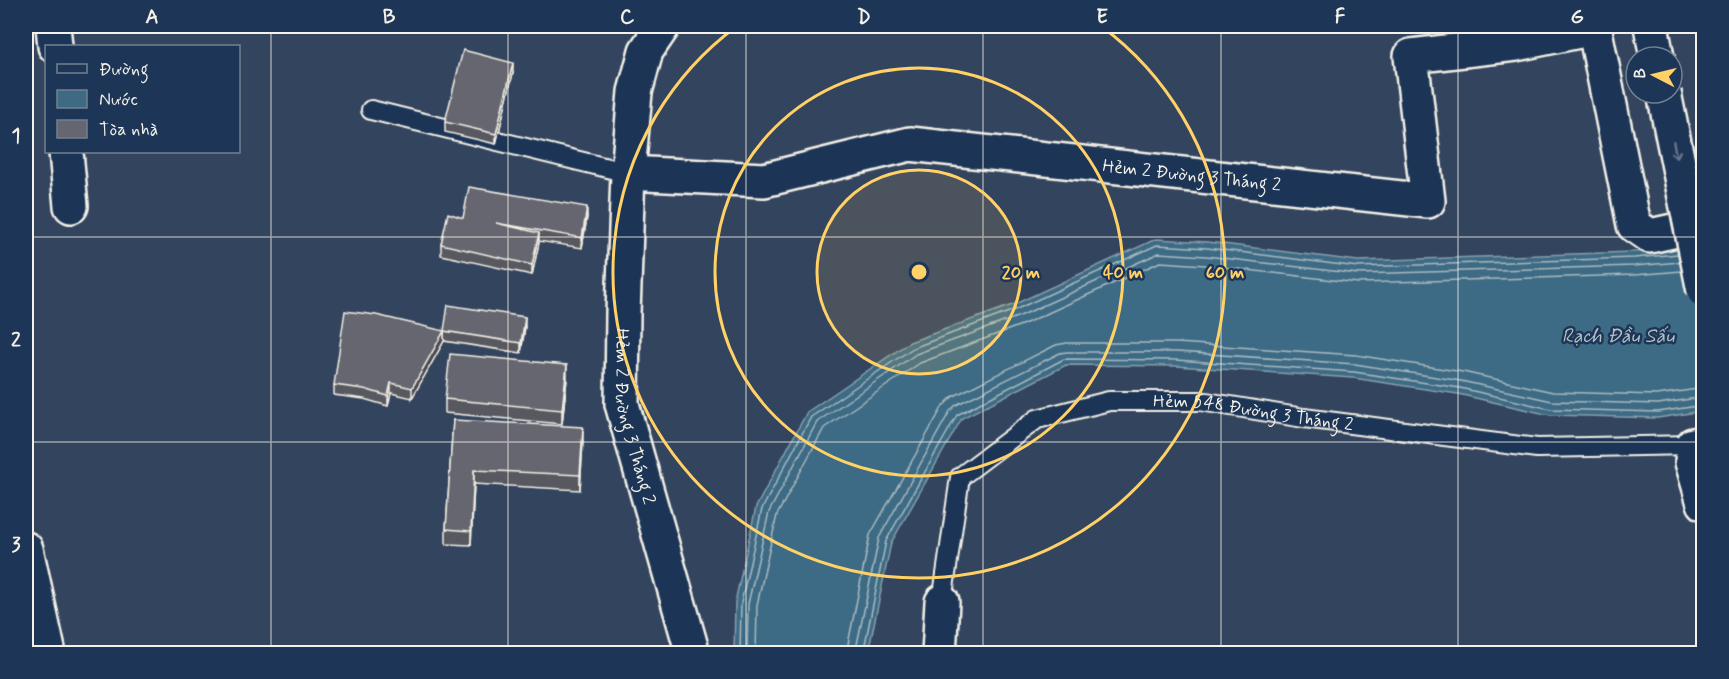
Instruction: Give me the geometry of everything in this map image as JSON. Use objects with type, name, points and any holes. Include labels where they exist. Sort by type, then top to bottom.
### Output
[{"type":"main road","points":[[53,26],[55,45]]},
{"type":"main road","points":[[628,173],[635,92],[639,73],[646,51],[663,26]]},
{"type":"main road","points":[[1651,26],[1655,45]]},
{"type":"main road","points":[[1594,27],[1634,225],[1650,236],[1704,224]]},
{"type":"main road","name":"Hẻm 2 Đường 3 Tháng 2","points":[[693,654],[622,404],[622,313],[628,173],[764,180],[910,144],[1428,201],[1411,56],[1516,44],[1594,27]]},
{"type":"main road","points":[[1666,105],[1704,291]]},
{"type":"main road","points":[[66,153],[71,206]]},
{"type":"main road","points":[[1698,444],[1692,462],[1704,503]]},
{"type":"main road","points":[[26,549],[49,654]]},
{"type":"main road","points":[[939,654],[942,602]]},
{"type":"lane","name":"Hẻm 2 Đường 3 Tháng 2","points":[[371,110],[628,173]]},
{"type":"lane","name":"Hẻm 548 Đường 3 Tháng 2","points":[[942,602],[960,477],[1037,419],[1109,401],[1200,401],[1304,418],[1536,448],[1698,444]]},
{"type":"water","name":"Rạch Đầu Sấu","points":[[1156,239],[1207,242],[1358,261],[1634,252],[1703,246],[1703,411],[1658,418],[1550,415],[1458,394],[1353,378],[1176,366],[1066,365],[962,418],[891,543],[868,653],[734,654],[735,602],[756,507],[807,412],[910,342],[1015,304]]},
{"type":"building","points":[[463,50],[513,63],[496,134],[445,122]]},
{"type":"building","points":[[469,187],[587,207],[582,238],[496,223],[539,233],[532,265],[441,244],[448,213],[463,218]]},
{"type":"building","points":[[448,305],[525,317],[521,343],[444,331]]},
{"type":"building","points":[[345,311],[376,315],[444,331],[412,388],[391,383],[388,396],[364,389],[334,385]]},
{"type":"building","points":[[450,354],[567,365],[562,410],[445,399]]},
{"type":"building","points":[[453,420],[583,427],[580,475],[474,470],[471,531],[446,529]]}]
